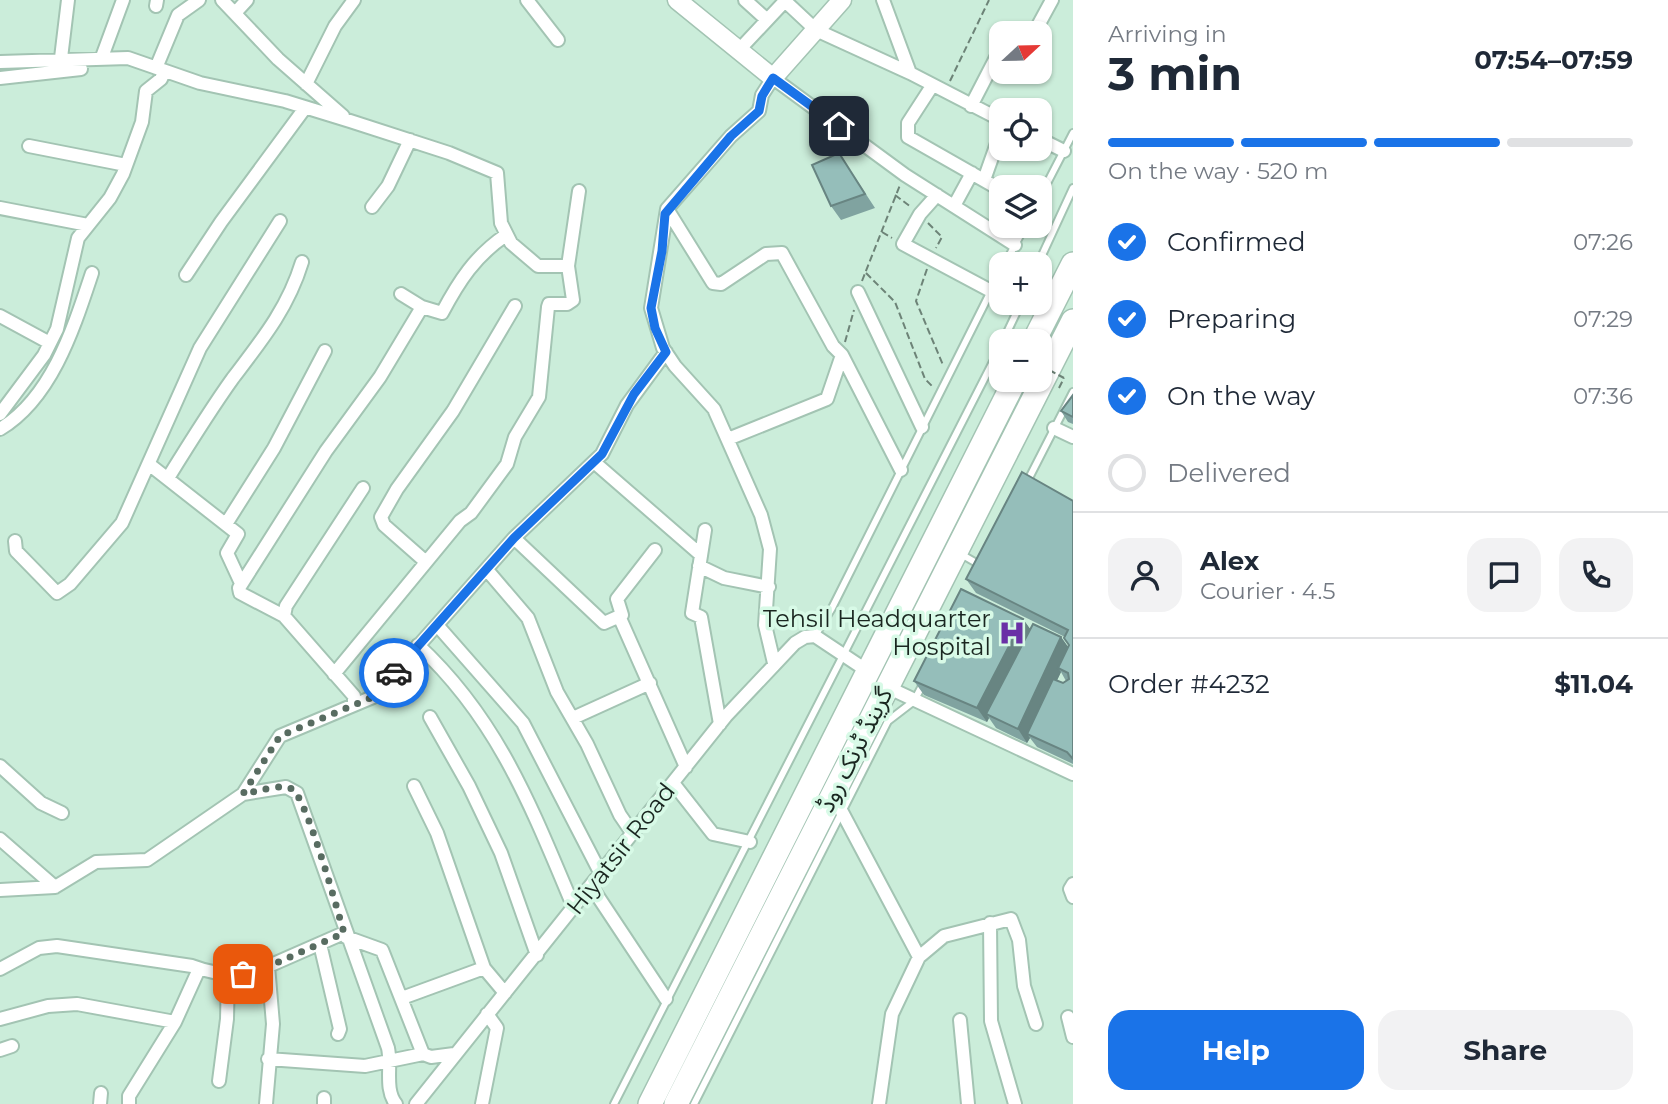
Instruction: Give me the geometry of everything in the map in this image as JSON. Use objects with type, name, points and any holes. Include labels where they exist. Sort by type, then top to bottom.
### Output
[{"type":"highway","points":[[1040,329],[1073,264]]},
{"type":"highway","name":"گرینڈ ٹرنک روڈ","points":[[676,1104],[1073,321]]},
{"type":"highway","name":"گرینڈ ٹرنک روڈ","points":[[650,1104],[1009,392]]},
{"type":"main road","points":[[677,0],[773,78],[842,0]]},
{"type":"street","points":[[52,64],[68,0]]},
{"type":"street","points":[[102,57],[123,0]]},
{"type":"street","points":[[0,429],[12,422],[60,360],[78,238],[110,198],[126,165],[142,122],[146,91],[160,73],[178,15],[199,0]]},
{"type":"street","points":[[222,0],[306,84],[350,121]]},
{"type":"street","points":[[235,13],[247,0]]},
{"type":"street","points":[[306,84],[335,26],[354,0]]},
{"type":"street","points":[[527,0],[558,40]]},
{"type":"street","points":[[745,0],[766,19]]},
{"type":"street","points":[[883,0],[910,73]]},
{"type":"street","points":[[1041,21],[1052,0]]},
{"type":"street","points":[[738,51],[785,1],[816,30],[910,73],[989,114]]},
{"type":"street","points":[[0,78],[52,64],[102,57],[128,58],[160,73],[305,108],[410,140],[497,173],[499,213],[506,234],[515,248],[538,267],[568,266]]},
{"type":"street","points":[[0,62],[52,64],[81,69]]},
{"type":"street","points":[[971,106],[989,71]]},
{"type":"street","points":[[774,663],[765,625],[771,549],[764,527],[714,409],[666,352],[655,328],[651,308],[662,251],[663,219],[667,209],[731,136],[759,111],[762,96],[773,78],[905,175],[1015,245]]},
{"type":"street","points":[[932,86],[908,123],[908,137],[989,183]]},
{"type":"street","points":[[186,275],[221,222],[305,108]]},
{"type":"street","points":[[372,207],[388,186],[410,140]]},
{"type":"street","points":[[1052,145],[1064,151]]},
{"type":"street","points":[[29,146],[126,165]]},
{"type":"street","points":[[984,180],[991,161]]},
{"type":"street","points":[[954,206],[972,173]]},
{"type":"street","points":[[334,674],[460,521],[471,513],[507,464],[515,437],[541,389],[548,307],[550,304],[567,304],[573,300],[568,266],[579,191]]},
{"type":"street","points":[[937,195],[920,214],[903,244],[989,290]]},
{"type":"street","points":[[0,208],[88,225]]},
{"type":"street","points":[[667,209],[713,284],[721,284],[766,254],[782,253],[833,346],[842,355],[901,470]]},
{"type":"street","points":[[15,541],[16,551],[57,593],[122,523],[200,348],[280,221]]},
{"type":"street","points":[[401,294],[422,307],[442,313],[467,270],[484,250],[506,234]]},
{"type":"street","points":[[168,478],[223,392],[278,320],[292,293],[302,262]]},
{"type":"street","points":[[0,414],[44,355],[48,342],[64,332],[92,274]]},
{"type":"street","points":[[858,292],[922,428]]},
{"type":"street","points":[[426,562],[384,525],[381,517],[397,489],[453,411],[515,306]]},
{"type":"street","points":[[240,582],[326,451],[380,377],[422,307]]},
{"type":"street","points":[[0,316],[48,342]]},
{"type":"street","points":[[226,524],[274,448],[325,351]]},
{"type":"street","points":[[0,890],[55,887],[96,862],[147,860],[243,794],[280,736],[348,709],[380,692],[418,645],[514,538],[594,462],[639,386],[666,352]]},
{"type":"street","points":[[728,439],[827,399],[842,355]]},
{"type":"street","points":[[1055,428],[1073,437]]},
{"type":"street","points":[[594,462],[700,561],[724,578],[769,587]]},
{"type":"street","points":[[150,465],[238,534],[227,553],[240,582],[240,593],[284,616],[354,696],[354,704]]},
{"type":"street","points":[[284,616],[286,606],[363,488]]},
{"type":"street","points":[[705,530],[692,613],[701,617],[720,724]]},
{"type":"street","points":[[514,538],[602,622],[622,615],[617,599],[655,550]]},
{"type":"street","points":[[487,570],[528,618],[556,691],[573,718],[620,815],[633,834]]},
{"type":"street","points":[[619,616],[686,767]]},
{"type":"street","points":[[437,625],[523,723],[601,874]]},
{"type":"street","points":[[815,636],[869,672]]},
{"type":"street","name":"Hiyatsir Road","points":[[415,1104],[720,724],[795,643],[805,637],[815,636]]},
{"type":"street","points":[[418,645],[466,695],[512,766],[574,908]]},
{"type":"street","points":[[573,718],[650,683]]},
{"type":"street","points":[[887,687],[1073,774]]},
{"type":"street","points":[[430,717],[469,786],[501,853],[537,954]]},
{"type":"street","points":[[0,766],[41,803],[62,813]]},
{"type":"street","points":[[673,783],[713,834],[750,842]]},
{"type":"street","points":[[414,786],[438,833],[484,968],[505,993]]},
{"type":"street","points":[[243,794],[286,787],[297,793],[312,827],[345,935],[391,1061],[390,1095],[396,1104]]},
{"type":"street","points":[[842,812],[873,876],[919,957]]},
{"type":"street","points":[[0,839],[55,887]]},
{"type":"street","points":[[1073,884],[1070,889],[1073,897]]},
{"type":"street","points":[[592,886],[666,999]]},
{"type":"street","points":[[879,1104],[892,1014],[919,957],[944,936],[1010,919],[1015,926],[1024,986],[1036,1024]]},
{"type":"street","points":[[990,923],[991,1021],[1015,1104]]},
{"type":"street","points":[[0,969],[39,948],[57,946],[228,974],[250,973],[345,935],[382,950],[423,1054]]},
{"type":"street","points":[[320,944],[340,1029],[338,1034]]},
{"type":"street","points":[[266,1104],[273,1024],[268,966]]},
{"type":"street","points":[[402,998],[484,968]]},
{"type":"street","points":[[129,1104],[130,1096],[175,1022],[200,969]]},
{"type":"street","points":[[219,1082],[227,1019],[228,974]]},
{"type":"street","points":[[0,1019],[48,1006],[76,1004],[175,1022]]},
{"type":"street","points":[[482,1104],[496,1028],[487,1014]]},
{"type":"street","points":[[1068,1017],[1073,1037]]},
{"type":"street","points":[[960,1020],[968,1104]]},
{"type":"street","points":[[268,1059],[348,1067],[423,1054],[432,1057],[454,1054]]},
{"type":"lane","points":[[1051,175],[1073,132]]},
{"type":"lane","points":[[1044,252],[1073,188]]},
{"type":"lane","points":[[1011,252],[1019,238]]},
{"type":"lane","points":[[815,636],[989,293]]},
{"type":"lane","points":[[614,1104],[989,370]]},
{"type":"lane","points":[[1020,498],[1073,392]]},
{"type":"lane","points":[[955,551],[985,568]]},
{"type":"lane","points":[[980,577],[990,556]]},
{"type":"lane","points":[[694,1104],[888,721],[915,701],[926,679]]},
{"type":"path","points":[[945,92],[989,0]]},
{"type":"path","points":[[842,355],[858,292],[905,175]]},
{"type":"path","points":[[895,195],[920,214],[942,237],[916,300],[933,347],[949,375]]},
{"type":"path","points":[[881,232],[903,244]]},
{"type":"path","points":[[865,273],[895,302],[925,379],[940,393]]},
{"type":"path","points":[[1052,372],[1064,378],[1052,402],[1065,407]]},
{"type":"building","points":[[839,153],[865,194],[831,206],[812,165]]},
{"type":"building","points":[[1073,395],[1073,417],[1061,411]]},
{"type":"building","points":[[1022,472],[1073,501],[1073,759],[1067,752],[1027,734],[1053,679],[1063,683],[1069,679],[1068,673],[1058,668],[1069,645],[1064,638],[1068,630],[966,579]]},
{"type":"building","points":[[961,589],[1023,619],[977,708],[914,681]]},
{"type":"building","points":[[1033,624],[1061,637],[1018,729],[986,714]]},
{"type":"way so far","points":[[243,974],[256,972],[344,933],[312,827],[297,793],[286,787],[243,794],[280,736],[373,697],[394,673]]},
{"type":"place","name":"Tehsil Headquarter Hospital","points":[[1012,633]]},
{"type":"route","points":[[394,673],[514,538],[602,454],[634,394],[666,352],[655,328],[651,308],[657,264],[663,246],[665,214],[731,136],[759,111],[762,96],[773,78],[839,126]]}]
